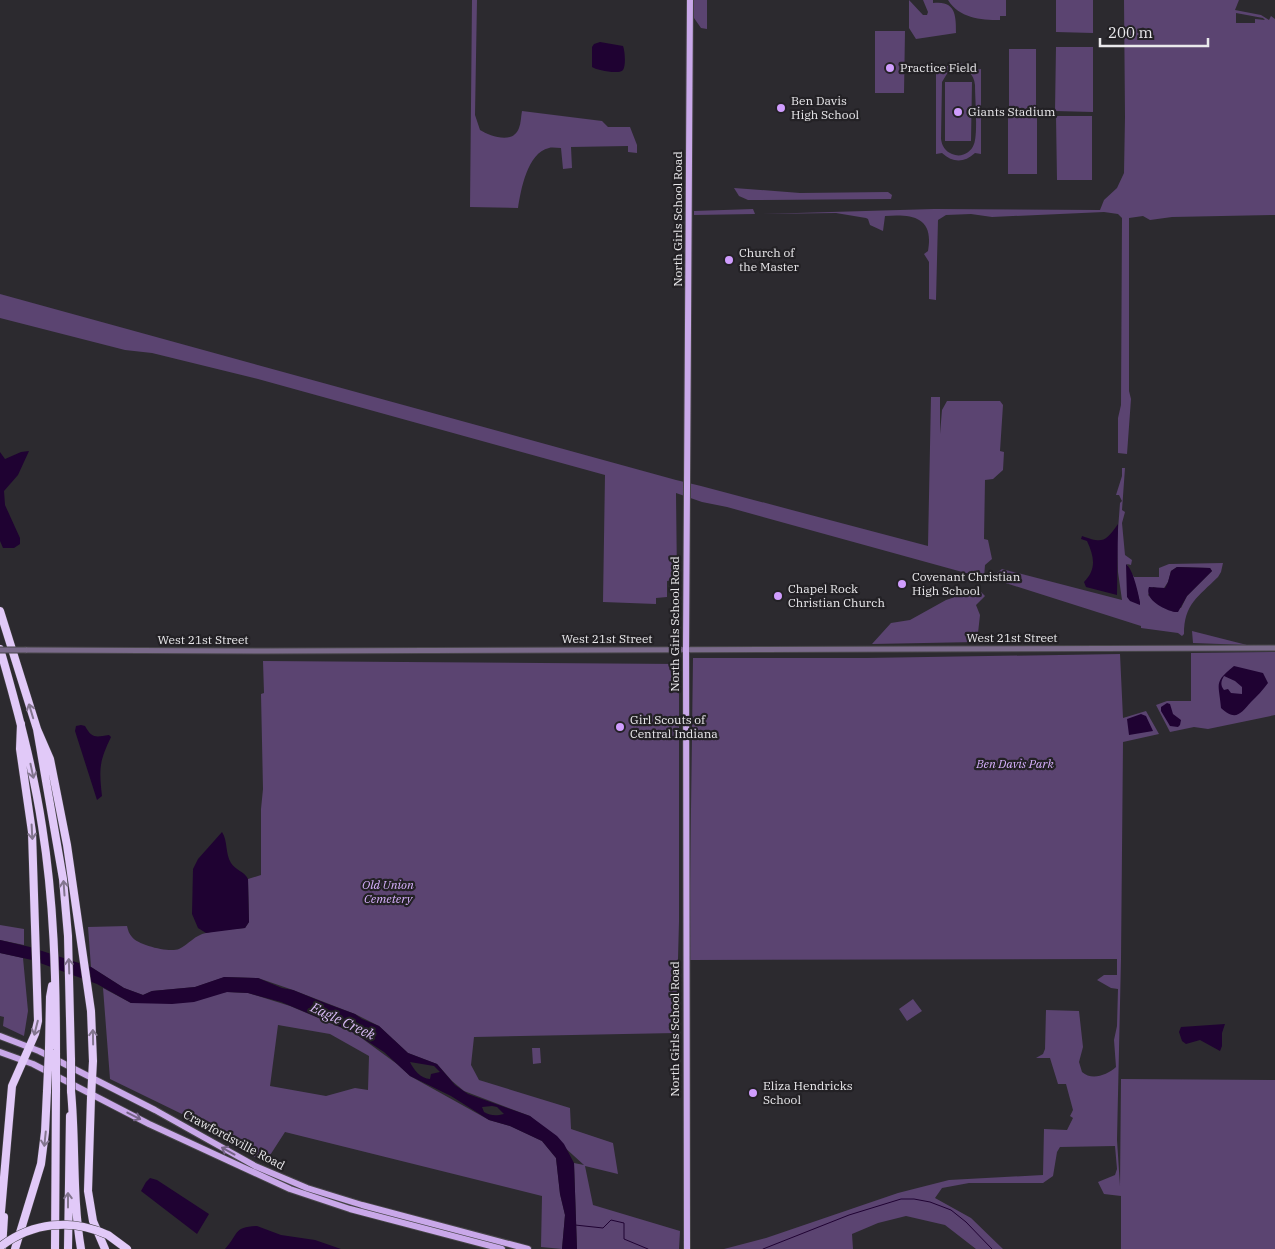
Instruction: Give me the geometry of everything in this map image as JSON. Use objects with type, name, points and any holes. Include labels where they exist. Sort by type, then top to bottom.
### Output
[{"type":"highway","points":[[0,611],[37,729],[50,759],[67,846],[93,1026],[88,1177],[89,1200],[93,1220],[105,1249]]},
{"type":"highway","points":[[0,649],[21,724],[42,827],[51,895],[56,997],[51,1090],[55,1249]]},
{"type":"highway","points":[[1,1248],[12,1086],[38,1025],[32,823],[20,749],[21,724]]},
{"type":"highway","points":[[37,729],[64,879],[68,936],[71,1060],[68,1148],[68,1249]]},
{"type":"highway","points":[[15,1249],[41,1164],[51,1090]]},
{"type":"highway","points":[[71,1091],[74,1125],[76,1206],[81,1249]]},
{"type":"highway","points":[[0,1222],[6,1167]]},
{"type":"highway","points":[[1,1248],[23,1232],[49,1225],[78,1225],[108,1235],[127,1249]]},
{"type":"main road","name":"North Girls School Road","points":[[687,1249],[686,649],[690,0]]},
{"type":"main road","name":"Crawfordsville Road","points":[[0,1036],[29,1047],[157,1112],[255,1166],[307,1188],[362,1206],[528,1249]]},
{"type":"main road","name":"Crawfordsville Road","points":[[0,1052],[23,1060],[168,1133],[290,1189],[350,1209],[502,1249]]},
{"type":"street","name":"West 21st Street","points":[[0,649],[1275,648]]},
{"type":"green space","points":[[472,0],[477,0],[475,115],[480,130],[501,138],[512,136],[519,128],[522,111],[602,121],[608,127],[630,127],[637,145],[637,153],[628,152],[628,146],[571,147],[572,168],[563,169],[561,148],[549,148],[541,151],[530,164],[523,182],[518,208],[470,207]]},
{"type":"green space","points":[[694,0],[707,0],[707,29],[701,28],[694,18]]},
{"type":"green space","points":[[909,0],[923,15],[927,15],[928,12],[923,0],[933,0],[933,3],[946,4],[953,10],[955,15],[956,33],[916,39],[909,28]]},
{"type":"green space","points":[[948,0],[1006,0],[1006,16],[1000,16],[1000,20],[971,17],[958,11]]},
{"type":"green space","points":[[1056,0],[1093,0],[1093,33],[1056,32]]},
{"type":"green space","points":[[1124,0],[1239,0],[1235,10],[1261,15],[1269,20],[1271,16],[1275,19],[1275,215],[1172,217],[1150,220],[1143,216],[1129,218],[1129,391],[1131,399],[1127,454],[1118,453],[1118,418],[1121,405],[1122,218],[1118,214],[1104,212],[992,217],[971,214],[946,215],[938,220],[936,300],[929,299],[929,262],[924,254],[928,251],[928,231],[919,220],[904,216],[885,216],[883,231],[870,225],[866,218],[836,213],[762,214],[934,209],[1100,210],[1104,200],[1117,188],[1124,173]],"holes":[[[1236,13],[1265,20],[1255,19],[1255,23],[1236,23]]]},
{"type":"green space","name":"Practice Field","points":[[875,31],[905,31],[904,93],[875,93]]},
{"type":"green space","points":[[1056,47],[1093,47],[1093,112],[1055,111]]},
{"type":"green space","points":[[1009,49],[1036,49],[1036,109],[1009,109]]},
{"type":"green space","points":[[958,63],[968,65],[975,70],[981,69],[981,154],[975,153],[963,160],[950,159],[942,153],[936,154],[936,69],[942,70],[950,64]],"holes":[[[956,68],[969,72],[975,85],[976,124],[974,144],[971,150],[959,155],[952,154],[946,150],[941,139],[942,82],[948,72]]]},
{"type":"green space","name":"Giants Stadium","points":[[945,82],[972,82],[971,141],[945,141]]},
{"type":"green space","points":[[1008,112],[1037,112],[1037,174],[1008,174]]},
{"type":"green space","points":[[1056,116],[1092,116],[1092,180],[1057,180]]},
{"type":"green space","points":[[734,188],[800,193],[888,192],[892,195],[891,199],[748,200],[739,196]]},
{"type":"green space","points":[[753,209],[755,214],[694,215],[694,211]]},
{"type":"green space","points":[[0,294],[676,480],[928,546],[931,397],[940,397],[940,434],[942,410],[947,401],[1000,401],[1003,405],[1000,451],[1004,452],[1003,470],[993,479],[985,480],[984,539],[988,540],[992,559],[985,565],[984,578],[727,507],[702,502],[676,493],[677,580],[667,581],[667,597],[656,598],[656,604],[603,602],[605,475],[258,379],[152,353],[125,350],[0,318]]},
{"type":"green space","points":[[1122,468],[1125,468],[1122,510],[1125,512],[1122,523],[1125,555],[1132,560],[1131,565],[1127,564],[1140,602],[1132,574],[1134,577],[1159,577],[1159,568],[1169,564],[1223,563],[1218,577],[1198,596],[1189,608],[1182,636],[1178,633],[1141,628],[1141,626],[993,579],[994,575],[1002,569],[1122,600],[1118,572],[1117,543],[1120,503],[1122,501],[1119,495],[1116,495],[1122,476]],"holes":[[[1177,567],[1210,568],[1212,571],[1187,596],[1181,608],[1159,605],[1148,595],[1153,587],[1164,588],[1171,571]]]},
{"type":"green space","points":[[973,591],[981,592],[985,596],[976,605],[980,615],[977,642],[872,644],[891,623],[910,620],[946,600]]},
{"type":"green space","points":[[1192,631],[1247,645],[1193,643]]},
{"type":"green space","points":[[1275,652],[1275,715],[1208,729],[1194,727],[1170,732],[1156,705],[1167,701],[1191,701],[1191,653]]},
{"type":"green space","name":"Ben Davis Park","points":[[1120,654],[1123,718],[1146,711],[1159,734],[1123,742],[1117,1140],[1120,1186],[1121,1079],[1275,1080],[1275,1249],[1121,1249],[1121,1196],[1104,1194],[1098,1182],[1115,1175],[1117,1169],[1115,1146],[1060,1147],[1057,1152],[1053,1176],[1043,1183],[969,1183],[942,1188],[935,1198],[971,1218],[1003,1249],[976,1249],[945,1225],[906,1216],[878,1223],[852,1234],[853,1249],[724,1249],[766,1238],[898,1193],[949,1180],[1043,1175],[1044,1129],[1067,1130],[1073,1118],[1070,1116],[1073,1110],[1066,1084],[1058,1084],[1050,1058],[1036,1058],[1043,1054],[1045,1049],[1046,1010],[1079,1011],[1083,1047],[1079,1062],[1082,1072],[1090,1076],[1099,1076],[1112,1070],[1116,1067],[1114,1040],[1117,1026],[1118,989],[1111,988],[1097,980],[1104,975],[1117,975],[1117,959],[689,960],[693,658],[866,658]]},
{"type":"green space","name":"Old Union Cemetery","points":[[263,661],[679,664],[679,922],[676,1033],[474,1037],[471,1065],[479,1080],[570,1108],[571,1129],[613,1143],[618,1174],[585,1166],[593,1205],[680,1231],[679,1249],[577,1249],[574,1163],[584,1165],[530,1116],[464,1091],[437,1064],[408,1053],[379,1026],[355,1014],[258,978],[225,977],[195,987],[152,991],[143,995],[124,988],[91,967],[88,927],[127,926],[131,936],[140,943],[161,949],[174,950],[183,947],[202,934],[245,928],[249,922],[248,879],[261,875],[261,809],[263,789],[261,694],[264,693]]},
{"type":"green space","points":[[0,925],[24,929],[24,945],[0,940]]},
{"type":"green space","points":[[0,953],[23,958],[28,1011],[24,1036],[3,1026],[4,1017],[0,1016]]},
{"type":"green space","points":[[103,988],[131,1003],[227,992],[248,993],[290,1006],[356,1034],[410,1076],[489,1120],[510,1126],[542,1141],[556,1158],[560,1194],[565,1215],[562,1249],[541,1247],[542,1196],[285,1132],[265,1163],[184,1115],[110,1079]],"holes":[[[278,1025],[330,1034],[369,1056],[368,1090],[355,1088],[326,1096],[270,1086]]]},
{"type":"green space","points":[[913,999],[922,1011],[907,1021],[899,1009]]},
{"type":"green space","points":[[532,1048],[540,1048],[541,1063],[533,1064]]},
{"type":"water","points":[[600,42],[623,46],[625,65],[623,70],[612,72],[592,67],[592,47]]},
{"type":"water","points":[[29,451],[18,475],[4,491],[5,505],[20,538],[20,544],[14,548],[3,548],[0,541],[0,452],[5,459],[21,452]]},
{"type":"water","points":[[1118,524],[1117,595],[1086,587],[1084,582],[1093,567],[1093,557],[1087,541],[1081,539],[1082,536],[1094,540],[1103,540],[1110,535]]},
{"type":"water","points":[[1126,564],[1135,581],[1140,605],[1130,601],[1127,597]]},
{"type":"water","points":[[1177,567],[1210,568],[1212,571],[1187,596],[1178,612],[1175,612],[1156,604],[1148,592],[1149,587],[1165,588],[1171,571]]},
{"type":"water","points":[[1234,666],[1263,673],[1268,683],[1244,710],[1238,714],[1231,715],[1221,708],[1219,684],[1223,676]],"holes":[[[1224,676],[1242,687],[1242,694],[1231,693],[1228,689],[1224,690],[1221,683]]]},
{"type":"water","points":[[1167,703],[1170,704],[1173,714],[1181,720],[1178,727],[1170,726],[1161,711],[1161,707]]},
{"type":"water","points":[[1141,714],[1146,716],[1153,731],[1129,735],[1127,719]]},
{"type":"water","points":[[76,726],[85,726],[92,735],[109,735],[111,737],[101,766],[102,796],[97,800],[75,731]]},
{"type":"water","points":[[222,832],[231,863],[248,879],[249,922],[245,928],[206,933],[198,928],[192,914],[193,869],[198,859]]},
{"type":"water","name":"Eagle Creek","points":[[0,940],[30,947],[91,967],[124,988],[143,995],[152,991],[195,987],[224,977],[258,978],[355,1014],[379,1026],[408,1053],[437,1064],[455,1085],[468,1094],[530,1116],[557,1136],[564,1144],[574,1163],[577,1249],[562,1249],[565,1215],[560,1194],[556,1158],[542,1141],[510,1126],[489,1120],[451,1096],[410,1076],[384,1052],[353,1032],[281,1002],[248,993],[227,992],[194,1002],[172,1004],[131,1003],[97,984],[32,960],[0,953]],"holes":[[[410,1062],[434,1066],[440,1072],[431,1074],[430,1079],[427,1079],[418,1073]],[[482,1107],[497,1107],[504,1114],[489,1114],[484,1112]]]},
{"type":"water","points":[[1225,1024],[1220,1051],[1200,1040],[1186,1044],[1182,1041],[1179,1032],[1181,1027]]},
{"type":"water","points":[[150,1178],[157,1180],[209,1214],[197,1234],[141,1191]]},
{"type":"water","points":[[257,1226],[281,1235],[315,1240],[341,1249],[225,1249],[237,1232],[244,1228]]},
{"type":"waterway","points":[[763,1249],[849,1215],[901,1199],[930,1202],[951,1210],[966,1222],[992,1249]]},
{"type":"waterway","points":[[575,1225],[603,1228],[611,1220],[624,1223],[624,1239],[648,1249]]},
{"type":"place","name":"Practice Field","points":[[890,68]]},
{"type":"place","name":"Ben Davis High School","points":[[781,108]]},
{"type":"place","name":"Giants Stadium","points":[[958,112]]},
{"type":"place","name":"Church of the Master","points":[[729,260]]},
{"type":"place","name":"Covenant Christian High School","points":[[902,584]]},
{"type":"place","name":"Chapel Rock Christian Church","points":[[778,596]]},
{"type":"place","name":"Girl Scouts of Central Indiana","points":[[620,727]]},
{"type":"place","name":"Eliza Hendricks School","points":[[753,1093]]}]
